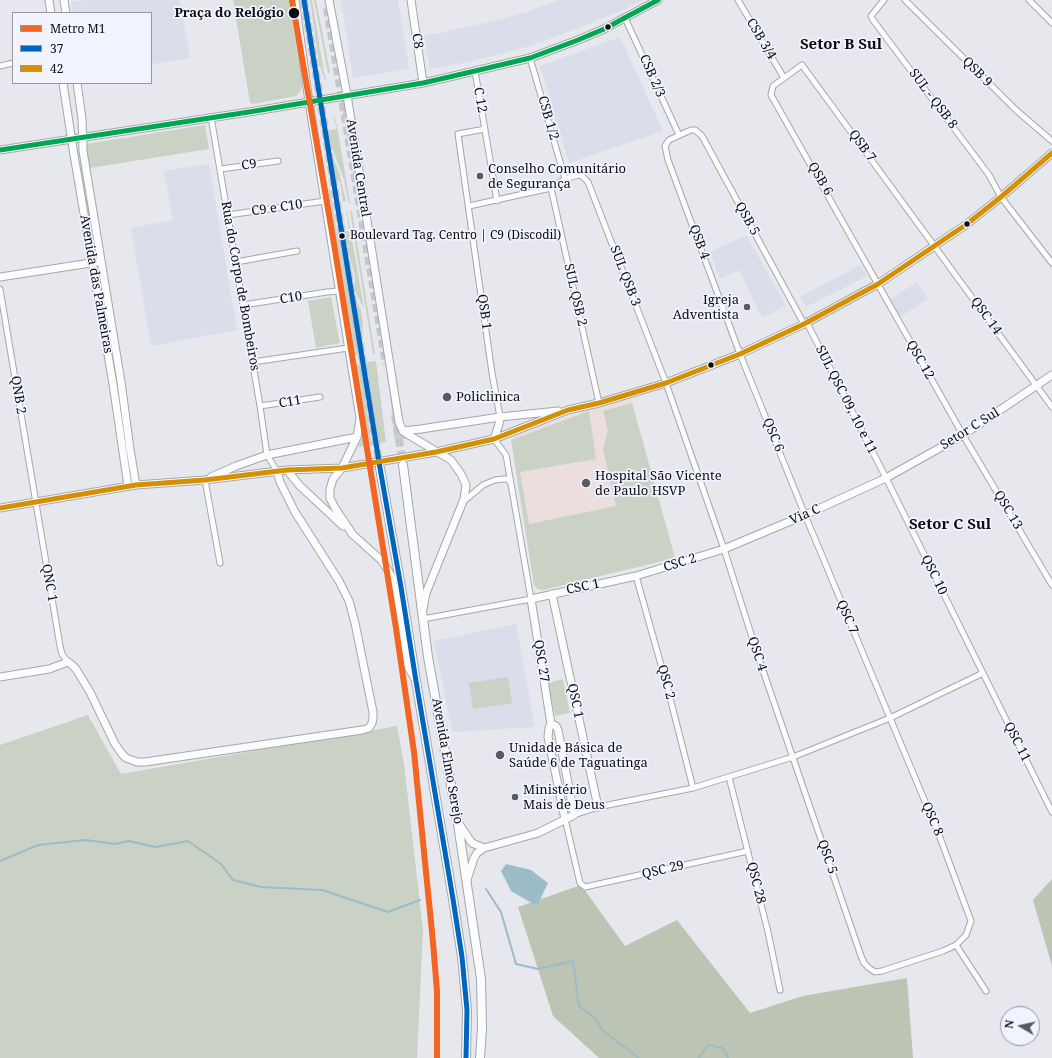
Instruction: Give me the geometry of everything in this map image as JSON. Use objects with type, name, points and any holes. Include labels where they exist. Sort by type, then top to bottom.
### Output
[{"type":"main road","points":[[49,0],[51,12]]},
{"type":"main road","points":[[64,0],[66,12]]},
{"type":"main road","points":[[295,0],[312,101],[325,201],[360,418],[360,427],[357,437],[342,468],[333,479],[330,490],[330,498],[335,508],[353,535]]},
{"type":"main road","name":"Avenida Central","points":[[329,0],[397,415],[403,431]]},
{"type":"main road","name":"C8","points":[[411,0],[423,83]]},
{"type":"main road","points":[[0,150],[72,140],[423,83],[530,58],[578,40],[626,18],[658,0]]},
{"type":"main road","name":"Avenida das Palmeiras","points":[[63,84],[113,384],[128,486]]},
{"type":"main road","name":"Avenida das Palmeiras","points":[[77,84],[82,119],[82,147],[121,382],[136,485]]},
{"type":"main road","points":[[403,431],[500,417],[568,410],[599,403],[666,383],[740,354],[806,324],[878,284],[935,246],[1001,197],[1052,153]]},
{"type":"main road","points":[[0,277],[101,261]]},
{"type":"main road","name":"Setor C Sul","points":[[886,478],[963,435],[1052,375]]},
{"type":"main road","points":[[113,384],[118,387],[121,382]]},
{"type":"main road","points":[[0,508],[136,485],[205,480],[287,470],[342,468],[392,460],[494,439],[568,410]]},
{"type":"main road","points":[[494,439],[500,417]]},
{"type":"main road","points":[[403,431],[451,460],[461,474],[466,485],[463,501],[426,592],[423,619]]},
{"type":"main road","points":[[205,480],[236,466],[267,455],[357,437]]},
{"type":"main road","name":"Avenida Elmo Serejo","points":[[403,465],[428,657],[458,824],[481,979],[482,1028],[480,1058]]},
{"type":"main road","name":"Avenida Elmo Serejo","points":[[380,468],[462,957],[467,1010],[466,1058]]},
{"type":"main road","points":[[287,470],[300,486],[381,560],[390,574],[408,667],[416,681]]},
{"type":"main road","points":[[0,677],[50,669],[68,662],[76,669],[81,677],[122,754],[126,758],[137,762],[146,762],[369,728],[373,718],[355,624],[349,601],[339,582],[295,512],[280,482],[277,471]]},
{"type":"main road","name":"Via C","points":[[724,549],[805,515],[886,478]]},
{"type":"main road","name":"CSC 2","points":[[636,576],[724,549]]},
{"type":"main road","name":"CSC 1","points":[[531,599],[636,576]]},
{"type":"main road","name":"QSC 1","points":[[552,594],[598,807]]},
{"type":"main road","name":"QSC 27","points":[[531,599],[551,724],[548,728],[548,737],[565,819]]},
{"type":"main road","name":"QSC 27","points":[[551,724],[556,726],[560,736],[574,815]]},
{"type":"main road","points":[[467,880],[474,858],[477,853],[484,848],[538,833],[551,828],[574,815]]},
{"type":"main road","points":[[458,824],[472,843],[484,848]]},
{"type":"street","name":"CSB 3/4","points":[[738,0],[784,78]]},
{"type":"street","name":"QSB 9","points":[[905,0],[1016,110],[1052,141]]},
{"type":"street","points":[[1029,0],[1052,23]]},
{"type":"street","name":"SUL - QSB 8","points":[[881,1],[871,16],[873,20],[989,175],[1001,197]]},
{"type":"street","name":"CSB 2/3","points":[[626,18],[679,135]]},
{"type":"street","name":"CSB 1/2","points":[[530,58],[565,179]]},
{"type":"street","points":[[0,66],[12,63]]},
{"type":"street","name":"QSB 7","points":[[784,78],[802,65],[935,246]]},
{"type":"street","name":"C 12","points":[[475,71],[497,201]]},
{"type":"street","name":"QSB 6","points":[[784,78],[773,86],[771,94],[878,284]]},
{"type":"street","name":"Rua do Corpo de Bombeiros","points":[[211,117],[244,305],[267,455]]},
{"type":"street","name":"QSB 1","points":[[485,129],[458,134],[492,373],[500,417]]},
{"type":"street","name":"QSB 5","points":[[679,135],[690,130],[695,130],[702,136],[806,324]]},
{"type":"street","name":"QSB 4","points":[[679,135],[667,142],[666,151],[740,354]]},
{"type":"street","name":"C9","points":[[221,169],[278,161]]},
{"type":"street","name":"SUL QSB 3","points":[[565,179],[578,175],[582,176],[585,178],[591,189],[666,383],[724,549]]},
{"type":"street","points":[[469,206],[550,188],[565,179]]},
{"type":"street","name":"SUL QSB 2","points":[[550,188],[599,403]]},
{"type":"street","points":[[1001,197],[1052,262]]},
{"type":"street","name":"C9 e C10","points":[[228,216],[325,201]]},
{"type":"street","name":"QSC 14","points":[[935,246],[1052,407]]},
{"type":"street","points":[[236,262],[297,251]]},
{"type":"street","name":"QSC 12","points":[[878,284],[963,435]]},
{"type":"street","name":"QNB 2","points":[[0,289],[35,502]]},
{"type":"street","name":"C10","points":[[244,305],[339,291]]},
{"type":"street","name":"SUL QSC 09, 10 e 11","points":[[806,324],[886,478]]},
{"type":"street","points":[[253,362],[348,348]]},
{"type":"street","name":"QSC 6","points":[[740,354],[805,515]]},
{"type":"street","name":"C11","points":[[260,406],[320,397]]},
{"type":"street","name":"QSC 13","points":[[963,435],[1052,585]]},
{"type":"street","points":[[423,619],[531,599],[506,454],[494,439]]},
{"type":"street","points":[[267,455],[277,471]]},
{"type":"street","name":"QSC 10","points":[[886,478],[983,673]]},
{"type":"street","points":[[463,501],[483,485],[495,480],[508,479],[510,482]]},
{"type":"street","points":[[205,480],[220,563]]},
{"type":"street","name":"QNC 1","points":[[35,502],[60,646],[62,654],[68,662]]},
{"type":"street","name":"QSC 7","points":[[805,515],[890,718]]},
{"type":"street","name":"QSC 4","points":[[724,549],[757,653],[793,757]]},
{"type":"street","name":"QSC 2","points":[[636,576],[667,686],[693,788]]},
{"type":"street","points":[[574,815],[598,807],[693,788],[793,757],[890,718],[983,673]]},
{"type":"street","name":"QSC 11","points":[[983,673],[1052,812]]},
{"type":"street","name":"QSC 8","points":[[890,718],[939,835],[971,921],[966,935],[956,945]]},
{"type":"street","name":"QSC 5","points":[[793,757],[864,963],[875,972],[882,971],[943,951],[956,945]]},
{"type":"street","name":"QSC 28","points":[[729,777],[768,932],[780,990]]},
{"type":"street","name":"QSC 29","points":[[565,819],[580,883],[585,887],[748,851]]},
{"type":"street","points":[[956,945],[986,991]]},
{"type":"shaded area","points":[[84,0],[180,0],[190,58],[152,64],[152,12],[73,12],[71,2]]},
{"type":"shaded area","name":"Praça do Relógio","points":[[233,0],[289,0],[302,83],[301,90],[296,96],[253,104],[250,103]]},
{"type":"shaded area","points":[[310,0],[312,0],[325,80],[319,64]]},
{"type":"shaded area","points":[[314,0],[316,0],[330,72],[328,73]]},
{"type":"shaded area","points":[[341,0],[398,0],[409,69],[353,78]]},
{"type":"shaded area","points":[[559,0],[643,0],[623,10],[526,47],[473,61],[430,69],[424,36],[494,21],[527,12]]},
{"type":"shaded area","points":[[620,37],[663,131],[569,163],[540,66]]},
{"type":"shaded area","points":[[341,100],[345,100],[359,203],[358,203]]},
{"type":"shaded area","points":[[333,116],[337,126],[349,204],[344,180],[326,131],[337,129]]},
{"type":"shaded area","points":[[205,125],[209,149],[90,168],[86,144]]},
{"type":"shaded area","points":[[322,128],[339,173],[346,201],[343,202],[340,182],[337,180],[331,181]]},
{"type":"shaded area","points":[[209,164],[237,330],[151,346],[131,228],[173,220],[164,171]]},
{"type":"shaded area","points":[[328,189],[330,189],[337,233],[342,232],[346,247],[353,277],[352,291],[361,310],[363,322],[362,338],[364,352],[363,354],[354,356]]},
{"type":"shaded area","points":[[347,210],[364,309],[355,291],[355,277],[344,232],[349,231],[346,215]]},
{"type":"shaded area","points":[[350,211],[352,211],[375,354],[373,354]]},
{"type":"shaded area","points":[[746,235],[786,306],[762,318],[739,270],[720,279],[710,252]]},
{"type":"shaded area","points":[[860,265],[867,276],[806,307],[800,297]]},
{"type":"shaded area","points":[[917,282],[928,299],[900,317],[890,300]]},
{"type":"shaded area","points":[[331,297],[340,343],[316,348],[308,301]]},
{"type":"shaded area","points":[[384,359],[396,421],[410,437],[395,442],[390,394]]},
{"type":"shaded area","points":[[376,361],[386,442],[375,444],[369,398],[370,383],[365,366],[367,362]]},
{"type":"shaded area","points":[[355,363],[360,365],[364,371],[367,384],[365,399],[372,445],[358,447],[365,429]]},
{"type":"shaded area","name":"Hospital São Vicente de Paulo HSVP","points":[[631,397],[675,558],[543,590],[538,589],[534,585],[511,440],[516,435],[526,430]]},
{"type":"shaded area","name":"Hospital São Vicente de Paulo HSVP","points":[[632,403],[675,558],[543,590],[538,589],[534,585],[511,440],[589,411],[596,459],[520,472],[529,524],[616,506],[603,449],[608,431],[603,411]]},
{"type":"shaded area","points":[[516,624],[535,727],[452,732],[434,641]]},
{"type":"shaded area","points":[[508,677],[512,703],[473,709],[469,683]]},
{"type":"shaded area","points":[[563,679],[570,713],[555,716],[548,683]]},
{"type":"shaded area","points":[[88,715],[121,774],[397,726],[404,764],[423,930],[417,1058],[0,1058],[0,745]]},
{"type":"green space","points":[[1052,879],[1052,966],[1033,900]]},
{"type":"green space","points":[[581,885],[625,946],[677,920],[750,1013],[803,996],[907,978],[913,1058],[599,1058],[553,1016],[518,907]]},
{"type":"water","points":[[506,864],[531,870],[548,883],[537,906],[511,891],[501,871]]},
{"type":"waterway","points":[[0,861],[38,845],[86,840],[115,844],[129,841],[155,847],[188,841],[221,864],[233,880],[261,887],[322,890],[388,912],[420,900]]},
{"type":"waterway","points":[[486,889],[501,912],[516,964],[538,969],[573,961],[579,1006],[596,1019],[603,1031],[639,1058]]},
{"type":"waterway","points":[[699,1058],[708,1045],[723,1048],[728,1058]]},
{"type":"tunnel","points":[[304,0],[380,468]]},
{"type":"tunnel","points":[[327,8],[386,364]]},
{"type":"tunnel","points":[[395,415],[403,464]]},
{"type":"metro line","name":"M1","points":[[292,0],[333,238],[396,628],[414,752],[437,991],[437,1058]]},
{"type":"transit line","name":"37","points":[[304,0],[380,468],[462,957],[467,1010],[466,1058]]},
{"type":"transit line","points":[[0,150],[249,112],[423,83],[530,58],[604,29],[658,0]]},
{"type":"transit line","name":"42","points":[[0,508],[136,485],[205,480],[287,470],[342,468],[436,452],[494,439],[568,410],[599,403],[666,383],[740,354],[804,324],[878,284],[967,224],[1052,153]]},
{"type":"place","name":"Praça do Relógio","points":[[294,13]]},
{"type":"place","name":"Conselho Comunitário de Segurança","points":[[480,176]]},
{"type":"place","name":"Boulevard Tag. Centro | C9 (Discodil)","points":[[342,236]]},
{"type":"place","name":"Igreja Adventista","points":[[747,307]]},
{"type":"place","name":"Policlinica","points":[[447,397]]},
{"type":"place","name":"Hospital São Vicente de Paulo HSVP","points":[[586,483]]},
{"type":"place","name":"Unidade Básica de Saúde 6 de Taguatinga","points":[[500,755]]},
{"type":"place","name":"Ministério Mais de Deus","points":[[515,797]]},
{"type":"district","name":"Setor B Sul","points":[[841,45]]},
{"type":"district","name":"Setor C Sul","points":[[950,525]]}]
